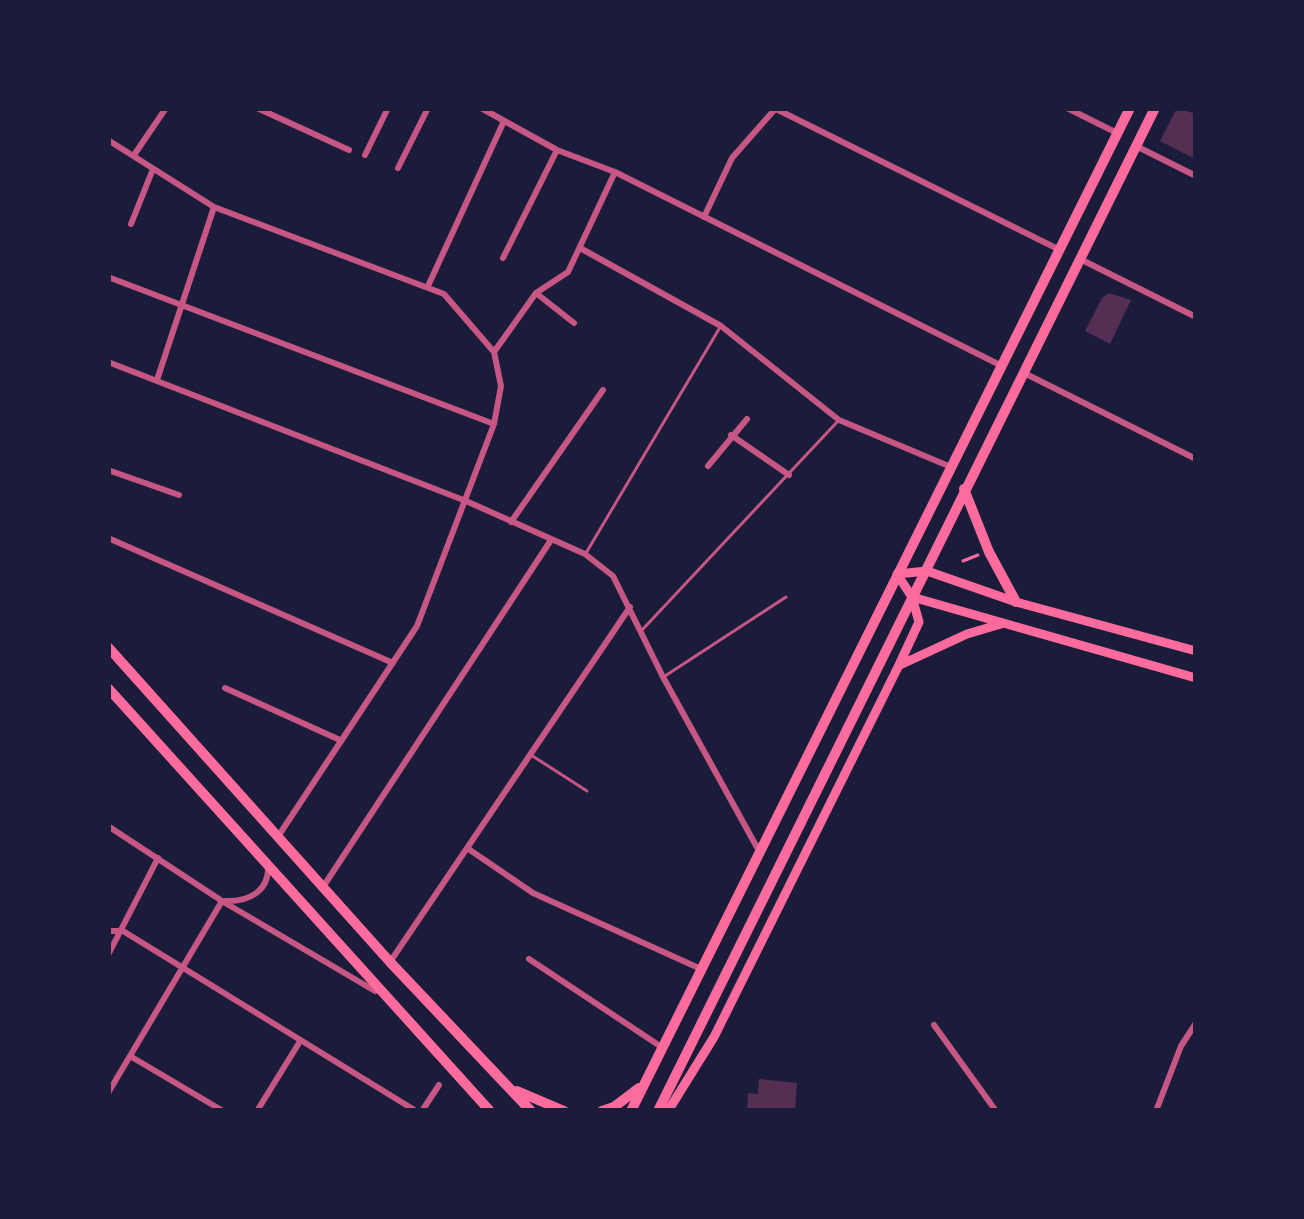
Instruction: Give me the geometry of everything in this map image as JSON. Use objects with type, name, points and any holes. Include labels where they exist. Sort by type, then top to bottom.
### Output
[{"type":"main road","points":[[631,1111],[1130,108]]},
{"type":"main road","points":[[664,1111],[680,1067],[1155,108]]},
{"type":"main road","points":[[964,489],[989,552],[1016,602]]},
{"type":"main road","points":[[897,574],[927,571],[1016,602],[1196,651]]},
{"type":"main road","points":[[664,1111],[714,1037],[919,622],[912,597],[897,574]]},
{"type":"main road","points":[[912,597],[1196,678]]},
{"type":"main road","points":[[899,665],[1000,624]]},
{"type":"main road","points":[[108,647],[390,962],[531,1111]]},
{"type":"main road","points":[[109,692],[490,1111]]},
{"type":"main road","points":[[602,1111],[646,1082]]},
{"type":"main road","points":[[514,1089],[564,1111]]},
{"type":"street","points":[[134,155],[166,108]]},
{"type":"street","points":[[257,108],[349,151]]},
{"type":"street","points":[[365,155],[388,108]]},
{"type":"street","points":[[398,168],[428,108]]},
{"type":"street","points":[[482,108],[557,150],[615,172],[1002,366]]},
{"type":"street","points":[[1066,108],[1118,134]]},
{"type":"street","points":[[704,217],[732,158],[780,109],[1060,250]]},
{"type":"street","points":[[428,286],[504,121]]},
{"type":"street","points":[[108,140],[214,207],[444,294],[494,352],[501,386],[494,424],[417,626],[279,835]]},
{"type":"street","points":[[1136,146],[1196,176]]},
{"type":"street","points":[[503,258],[557,150]]},
{"type":"street","points":[[131,224],[153,169]]},
{"type":"street","points":[[494,352],[536,292],[568,272],[615,172]]},
{"type":"street","points":[[157,380],[214,207]]},
{"type":"street","points":[[580,248],[721,326],[839,420],[951,467]]},
{"type":"street","points":[[1080,259],[1196,317]]},
{"type":"street","points":[[108,277],[494,424]]},
{"type":"street","points":[[536,292],[574,323]]},
{"type":"street","points":[[108,362],[466,501],[585,554],[613,576],[760,854]]},
{"type":"street","points":[[1022,372],[1196,459]]},
{"type":"street","points":[[511,522],[603,390]]},
{"type":"street","points":[[708,466],[747,419]]},
{"type":"street","points":[[731,435],[789,475]]},
{"type":"street","points":[[108,470],[179,495]]},
{"type":"street","points":[[108,538],[393,663]]},
{"type":"street","points":[[323,887],[551,539]]},
{"type":"street","points":[[390,962],[630,606]]},
{"type":"street","points":[[225,688],[340,740]]},
{"type":"street","points":[[108,826],[222,901],[392,1001]]},
{"type":"street","points":[[467,848],[533,893],[701,969]]},
{"type":"street","points":[[108,955],[158,857]]},
{"type":"street","points":[[222,901],[238,902],[259,891],[268,876],[265,859]]},
{"type":"street","points":[[108,1093],[222,901]]},
{"type":"street","points":[[108,931],[123,931],[414,1110],[439,1084]]},
{"type":"street","points":[[529,959],[663,1048]]},
{"type":"street","points":[[1156,1111],[1181,1046],[1196,1023]]},
{"type":"street","points":[[934,1025],[996,1111]]},
{"type":"street","points":[[257,1111],[299,1042]]},
{"type":"street","points":[[130,1056],[223,1111]]},
{"type":"lane","points":[[585,554],[721,326]]},
{"type":"lane","points":[[643,630],[839,420]]},
{"type":"lane","points":[[663,677],[786,597]]},
{"type":"lane","points":[[529,754],[587,791]]},
{"type":"path","points":[[963,560],[989,552]]},
{"type":"building","points":[[1177,108],[1196,114],[1193,158],[1160,141]]},
{"type":"building","points":[[1109,293],[1131,300],[1110,344],[1085,331]]},
{"type":"building","points":[[759,1079],[797,1083],[795,1111],[747,1111],[748,1093],[758,1094]]}]
